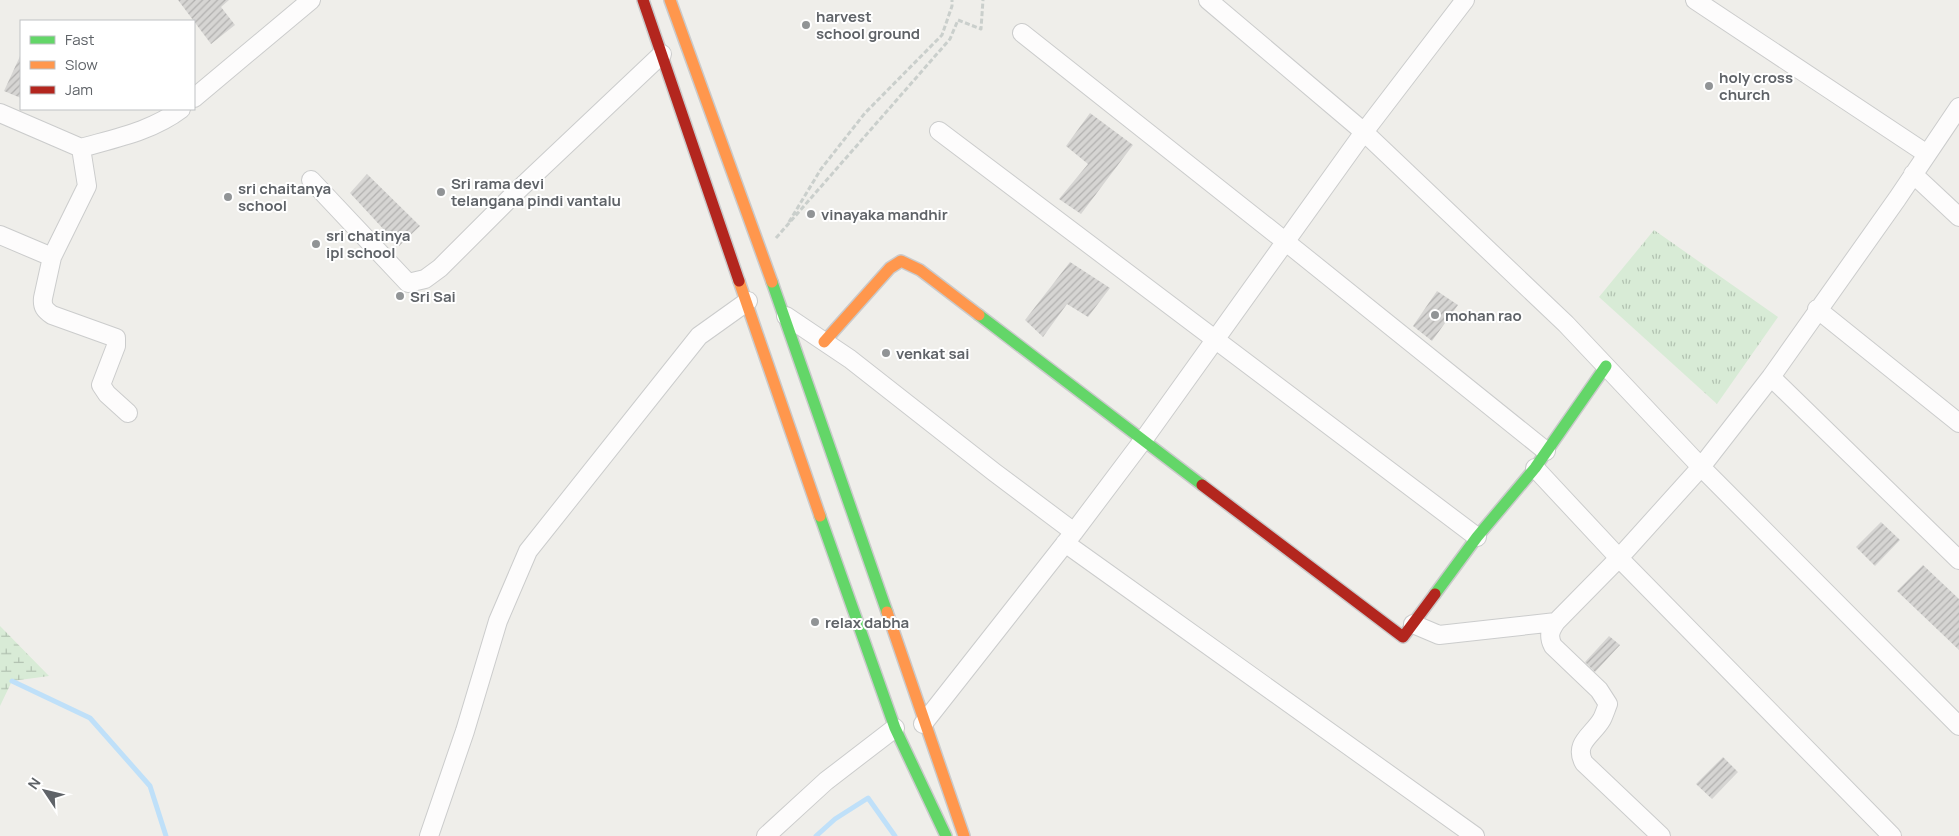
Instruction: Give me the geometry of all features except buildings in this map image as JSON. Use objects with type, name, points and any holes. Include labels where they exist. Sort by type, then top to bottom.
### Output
[{"type":"street","points":[[643,0],[895,728],[946,836]]},
{"type":"street","points":[[670,0],[786,316],[923,724],[964,836]]},
{"type":"street","points":[[1208,0],[1364,132],[1566,324],[1701,468],[1959,726]]},
{"type":"street","points":[[923,724],[1070,538],[1144,439],[1364,132],[1465,0]]},
{"type":"street","points":[[1695,0],[1928,154]]},
{"type":"street","points":[[195,97],[303,3]]},
{"type":"street","points":[[1022,33],[1286,242],[1546,452]]},
{"type":"street","points":[[312,180],[408,283],[425,279],[440,268],[516,192],[662,54]]},
{"type":"street","points":[[1660,836],[1584,763],[1580,756],[1581,746],[1602,719],[1608,704],[1599,690],[1553,646],[1550,640],[1550,632],[1556,622],[1619,558],[1701,468],[1771,377],[1897,199],[1959,107]]},
{"type":"street","points":[[0,113],[81,148],[146,129],[171,117],[180,110]]},
{"type":"street","points":[[940,131],[1477,537]]},
{"type":"street","points":[[81,148],[87,186],[52,257],[42,304],[52,315],[116,338],[116,346],[101,385],[107,394],[128,413]]},
{"type":"street","points":[[1913,174],[1959,217]]},
{"type":"street","points":[[0,235],[52,257]]},
{"type":"street","points":[[824,342],[890,268],[901,261],[920,270],[1403,637],[1477,537],[1535,468],[1606,366]]},
{"type":"street","points":[[428,836],[465,731],[498,621],[528,551],[699,336],[748,301]]},
{"type":"street","points":[[1817,310],[1959,423]]},
{"type":"street","points":[[786,316],[850,359],[994,472],[1070,538],[1476,836]]},
{"type":"street","points":[[1771,377],[1959,560]]},
{"type":"street","points":[[1535,468],[1619,558],[1892,836]]},
{"type":"street","points":[[1413,624],[1439,635],[1556,622]]},
{"type":"street","points":[[766,836],[826,781],[895,728]]},
{"type":"path","points":[[783,230],[821,169],[865,113],[942,35],[952,6],[952,0]]},
{"type":"path","points":[[763,254],[950,39],[958,20],[981,29],[983,0]]},
{"type":"green space","points":[[1654,230],[1778,317],[1717,404],[1599,297]]},
{"type":"green space","points":[[0,626],[49,676],[12,681],[0,706]]},
{"type":"waterway","points":[[12,681],[90,718],[150,786],[166,836]]},
{"type":"waterway","points":[[816,836],[835,819],[868,798],[895,836]]},
{"type":"traffic: fast","points":[[772,282],[887,612]]},
{"type":"traffic: fast","points":[[979,315],[1202,485]]},
{"type":"traffic: fast","points":[[1435,594],[1477,537],[1535,468],[1606,366]]},
{"type":"traffic: fast","points":[[820,516],[895,728],[946,836]]},
{"type":"traffic: slow","points":[[670,0],[772,282]]},
{"type":"traffic: slow","points":[[824,342],[890,268],[901,261],[920,270],[979,315]]},
{"type":"traffic: slow","points":[[739,281],[820,516]]},
{"type":"traffic: slow","points":[[887,612],[964,836]]},
{"type":"traffic: jam","points":[[643,0],[739,281]]},
{"type":"traffic: jam","points":[[1202,485],[1403,637],[1435,594]]},
{"type":"place","name":"harvest school ground","points":[[806,25]]},
{"type":"place","name":"holy cross church","points":[[1709,86]]},
{"type":"place","name":"Sri rama devi telangana pindi vantalu","points":[[441,192]]},
{"type":"place","name":"sri chaitanya school","points":[[228,197]]},
{"type":"place","name":"vinayaka mandhir","points":[[811,214]]},
{"type":"place","name":"sri chatinya ipl school","points":[[316,244]]},
{"type":"place","name":"Sri Sai","points":[[400,296]]},
{"type":"place","name":"mohan rao","points":[[1435,315]]},
{"type":"place","name":"venkat sai","points":[[886,353]]},
{"type":"place","name":"relax dabha","points":[[815,622]]}]
